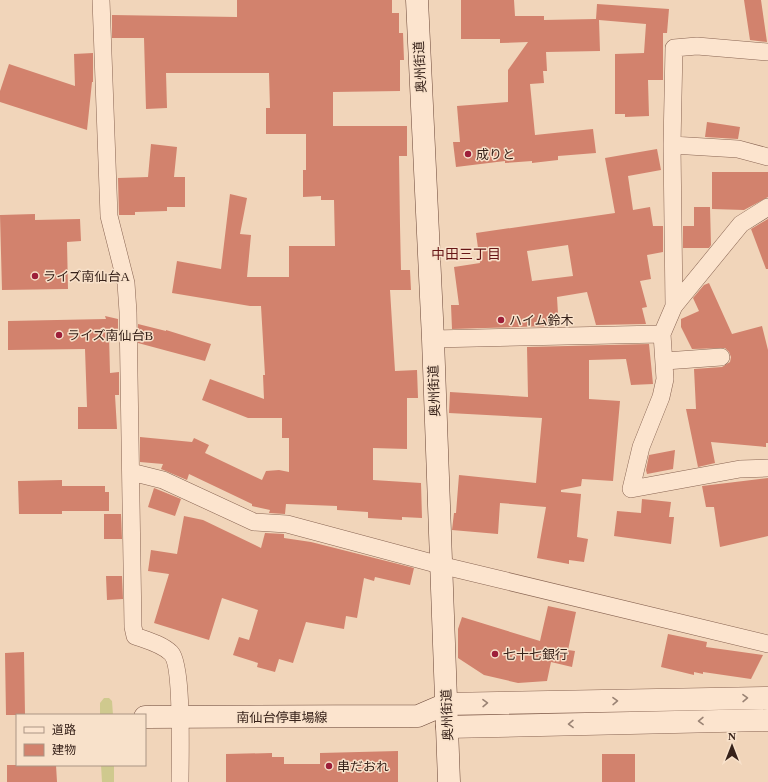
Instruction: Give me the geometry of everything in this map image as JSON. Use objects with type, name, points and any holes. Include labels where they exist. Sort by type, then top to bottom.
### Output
[{"type":"main road","name":"奥州街道","points":[[417,0],[433,339],[449,782]]},
{"type":"main road","points":[[446,704],[768,698]]},
{"type":"main road","name":"南仙台停車場線","points":[[418,716],[446,704]]},
{"type":"main road","name":"南仙台停車場線","points":[[146,717],[418,716],[447,727]]},
{"type":"main road","points":[[447,727],[768,720]]},
{"type":"street","points":[[101,0],[109,216],[126,283],[128,312],[132,627],[135,636],[156,644],[172,653],[178,671],[180,782]]},
{"type":"street","points":[[674,306],[672,145],[674,48],[697,46],[768,52]]},
{"type":"street","points":[[672,145],[738,149],[768,156]]},
{"type":"street","points":[[768,207],[741,224],[674,306],[662,334],[665,379],[661,397],[641,447],[631,490],[740,469],[768,468]]},
{"type":"street","points":[[433,339],[662,334]]},
{"type":"street","points":[[664,361],[721,357]]},
{"type":"street","points":[[131,472],[163,480],[254,522],[287,524],[440,565],[768,642]]},
{"type":"shaded area","points":[[104,698],[109,698],[112,701],[113,714],[100,714],[100,703]]},
{"type":"shaded area","points":[[101,766],[114,766],[114,782],[102,782]]},
{"type":"building","points":[[237,0],[392,0],[392,13],[399,13],[399,33],[403,33],[404,60],[400,60],[400,91],[333,92],[333,126],[407,126],[407,156],[399,156],[401,270],[410,270],[411,290],[390,290],[395,371],[417,370],[418,398],[407,398],[407,449],[373,448],[373,480],[421,483],[422,518],[402,517],[402,520],[368,518],[368,512],[337,510],[337,506],[286,504],[285,514],[269,513],[270,510],[252,506],[252,504],[189,474],[187,480],[161,469],[163,464],[140,462],[140,437],[192,442],[194,438],[209,445],[205,453],[262,480],[266,471],[279,470],[289,472],[289,438],[282,438],[282,418],[248,418],[202,400],[210,379],[264,399],[263,375],[265,375],[261,306],[250,306],[172,293],[177,261],[221,269],[230,194],[247,198],[240,234],[251,235],[247,277],[289,277],[289,246],[335,246],[334,200],[321,200],[321,196],[303,197],[303,170],[306,170],[306,134],[266,134],[266,108],[270,108],[269,73],[166,73],[167,108],[146,109],[144,38],[112,38],[112,15],[237,17]]},
{"type":"building","points":[[461,0],[514,0],[515,16],[544,16],[544,20],[596,19],[597,4],[669,9],[667,33],[663,33],[663,80],[648,80],[649,116],[625,117],[625,114],[615,114],[615,54],[644,53],[646,24],[599,20],[600,51],[546,52],[547,71],[543,71],[544,83],[530,84],[535,135],[593,129],[596,153],[558,156],[558,160],[532,163],[532,161],[505,163],[505,161],[456,167],[453,142],[460,142],[457,106],[508,102],[508,70],[528,42],[500,43],[500,39],[461,39]]},
{"type":"building","points":[[744,0],[761,0],[767,42],[750,40]]},
{"type":"building","points":[[93,53],[93,82],[87,130],[0,102],[0,91],[9,64],[75,86],[74,54]]},
{"type":"building","points":[[707,122],[740,127],[738,139],[705,137]]},
{"type":"building","points":[[151,144],[177,147],[174,177],[185,177],[185,207],[167,207],[167,211],[135,212],[135,215],[119,215],[118,178],[148,177]]},
{"type":"building","points":[[657,149],[661,170],[628,176],[633,210],[650,207],[653,226],[663,226],[663,252],[647,255],[651,279],[640,281],[647,307],[642,308],[646,324],[596,325],[587,292],[557,297],[558,314],[550,314],[551,326],[452,329],[451,305],[459,305],[454,267],[480,263],[476,233],[615,213],[605,158]],"holes":[[[568,245],[573,276],[532,281],[527,251]]]},
{"type":"building","points":[[712,172],[768,172],[768,197],[744,210],[712,209]]},
{"type":"building","points":[[694,207],[710,207],[711,245],[709,248],[683,248],[683,226],[694,226]]},
{"type":"building","points":[[35,214],[35,220],[80,219],[81,241],[67,242],[68,289],[2,290],[0,215]]},
{"type":"building","points":[[768,219],[768,269],[766,269],[751,229]]},
{"type":"building","points":[[709,283],[732,334],[762,326],[768,350],[768,443],[766,443],[766,447],[711,442],[715,463],[698,467],[686,409],[696,409],[694,369],[722,367],[730,362],[731,357],[725,348],[692,349],[681,327],[681,319],[699,311],[693,298],[704,285]]},
{"type":"building","points":[[105,316],[118,319],[118,338],[109,335],[110,373],[119,372],[119,395],[115,395],[117,429],[78,429],[78,407],[87,407],[85,349],[8,350],[8,321],[106,319]]},
{"type":"building","points":[[138,324],[166,330],[211,344],[205,361],[138,343]]},
{"type":"building","points":[[649,344],[653,384],[631,385],[626,359],[589,360],[589,399],[620,401],[613,481],[582,479],[581,486],[561,490],[561,492],[581,494],[577,537],[588,539],[584,562],[569,560],[569,564],[537,558],[546,507],[500,503],[498,534],[452,530],[454,513],[456,513],[459,475],[536,483],[542,418],[449,413],[450,392],[528,397],[527,347]]},
{"type":"building","points":[[675,450],[673,469],[647,474],[646,470],[649,455]]},
{"type":"building","points":[[768,478],[768,536],[720,547],[714,507],[706,507],[702,486]]},
{"type":"building","points":[[62,480],[62,486],[105,486],[105,492],[109,492],[109,511],[62,511],[62,514],[19,514],[18,481]]},
{"type":"building","points":[[154,488],[181,499],[175,516],[148,507]]},
{"type":"building","points":[[642,499],[671,502],[669,517],[674,517],[671,544],[614,536],[617,511],[641,513]]},
{"type":"building","points":[[104,514],[121,514],[122,539],[104,539]]},
{"type":"building","points":[[184,516],[203,520],[261,548],[265,533],[284,534],[284,538],[311,542],[414,568],[410,585],[375,577],[374,581],[364,578],[357,618],[346,616],[344,629],[306,622],[293,663],[279,659],[275,672],[257,667],[258,663],[233,655],[239,637],[249,640],[258,610],[222,598],[209,640],[154,623],[169,574],[148,571],[151,550],[177,554]]},
{"type":"building","points":[[106,576],[122,576],[123,599],[107,600]]},
{"type":"building","points":[[548,606],[576,612],[568,650],[575,651],[572,667],[551,662],[547,681],[518,683],[484,675],[458,658],[458,629],[462,617],[540,641]]},
{"type":"building","points":[[668,634],[707,642],[706,647],[763,655],[751,679],[703,672],[703,674],[694,672],[694,675],[661,667]]},
{"type":"building","points":[[24,652],[25,714],[6,715],[5,653]]},
{"type":"building","points":[[398,751],[398,782],[226,782],[226,754],[272,753],[272,757],[284,757],[284,764],[320,764],[320,753]]},
{"type":"building","points":[[602,754],[635,754],[635,782],[602,782]]},
{"type":"building","points":[[7,765],[56,766],[57,782],[7,782]]},
{"type":"place","name":"成りと","points":[[468,154]]},
{"type":"place","name":"ライズ南仙台A","points":[[35,276]]},
{"type":"place","name":"ハイム鈴木","points":[[501,320]]},
{"type":"place","name":"ライズ南仙台B","points":[[59,335]]},
{"type":"place","name":"七十七銀行","points":[[495,654]]},
{"type":"place","name":"串だおれ","points":[[329,766]]},
{"type":"district","name":"中田三丁目","points":[[466,254]]}]
